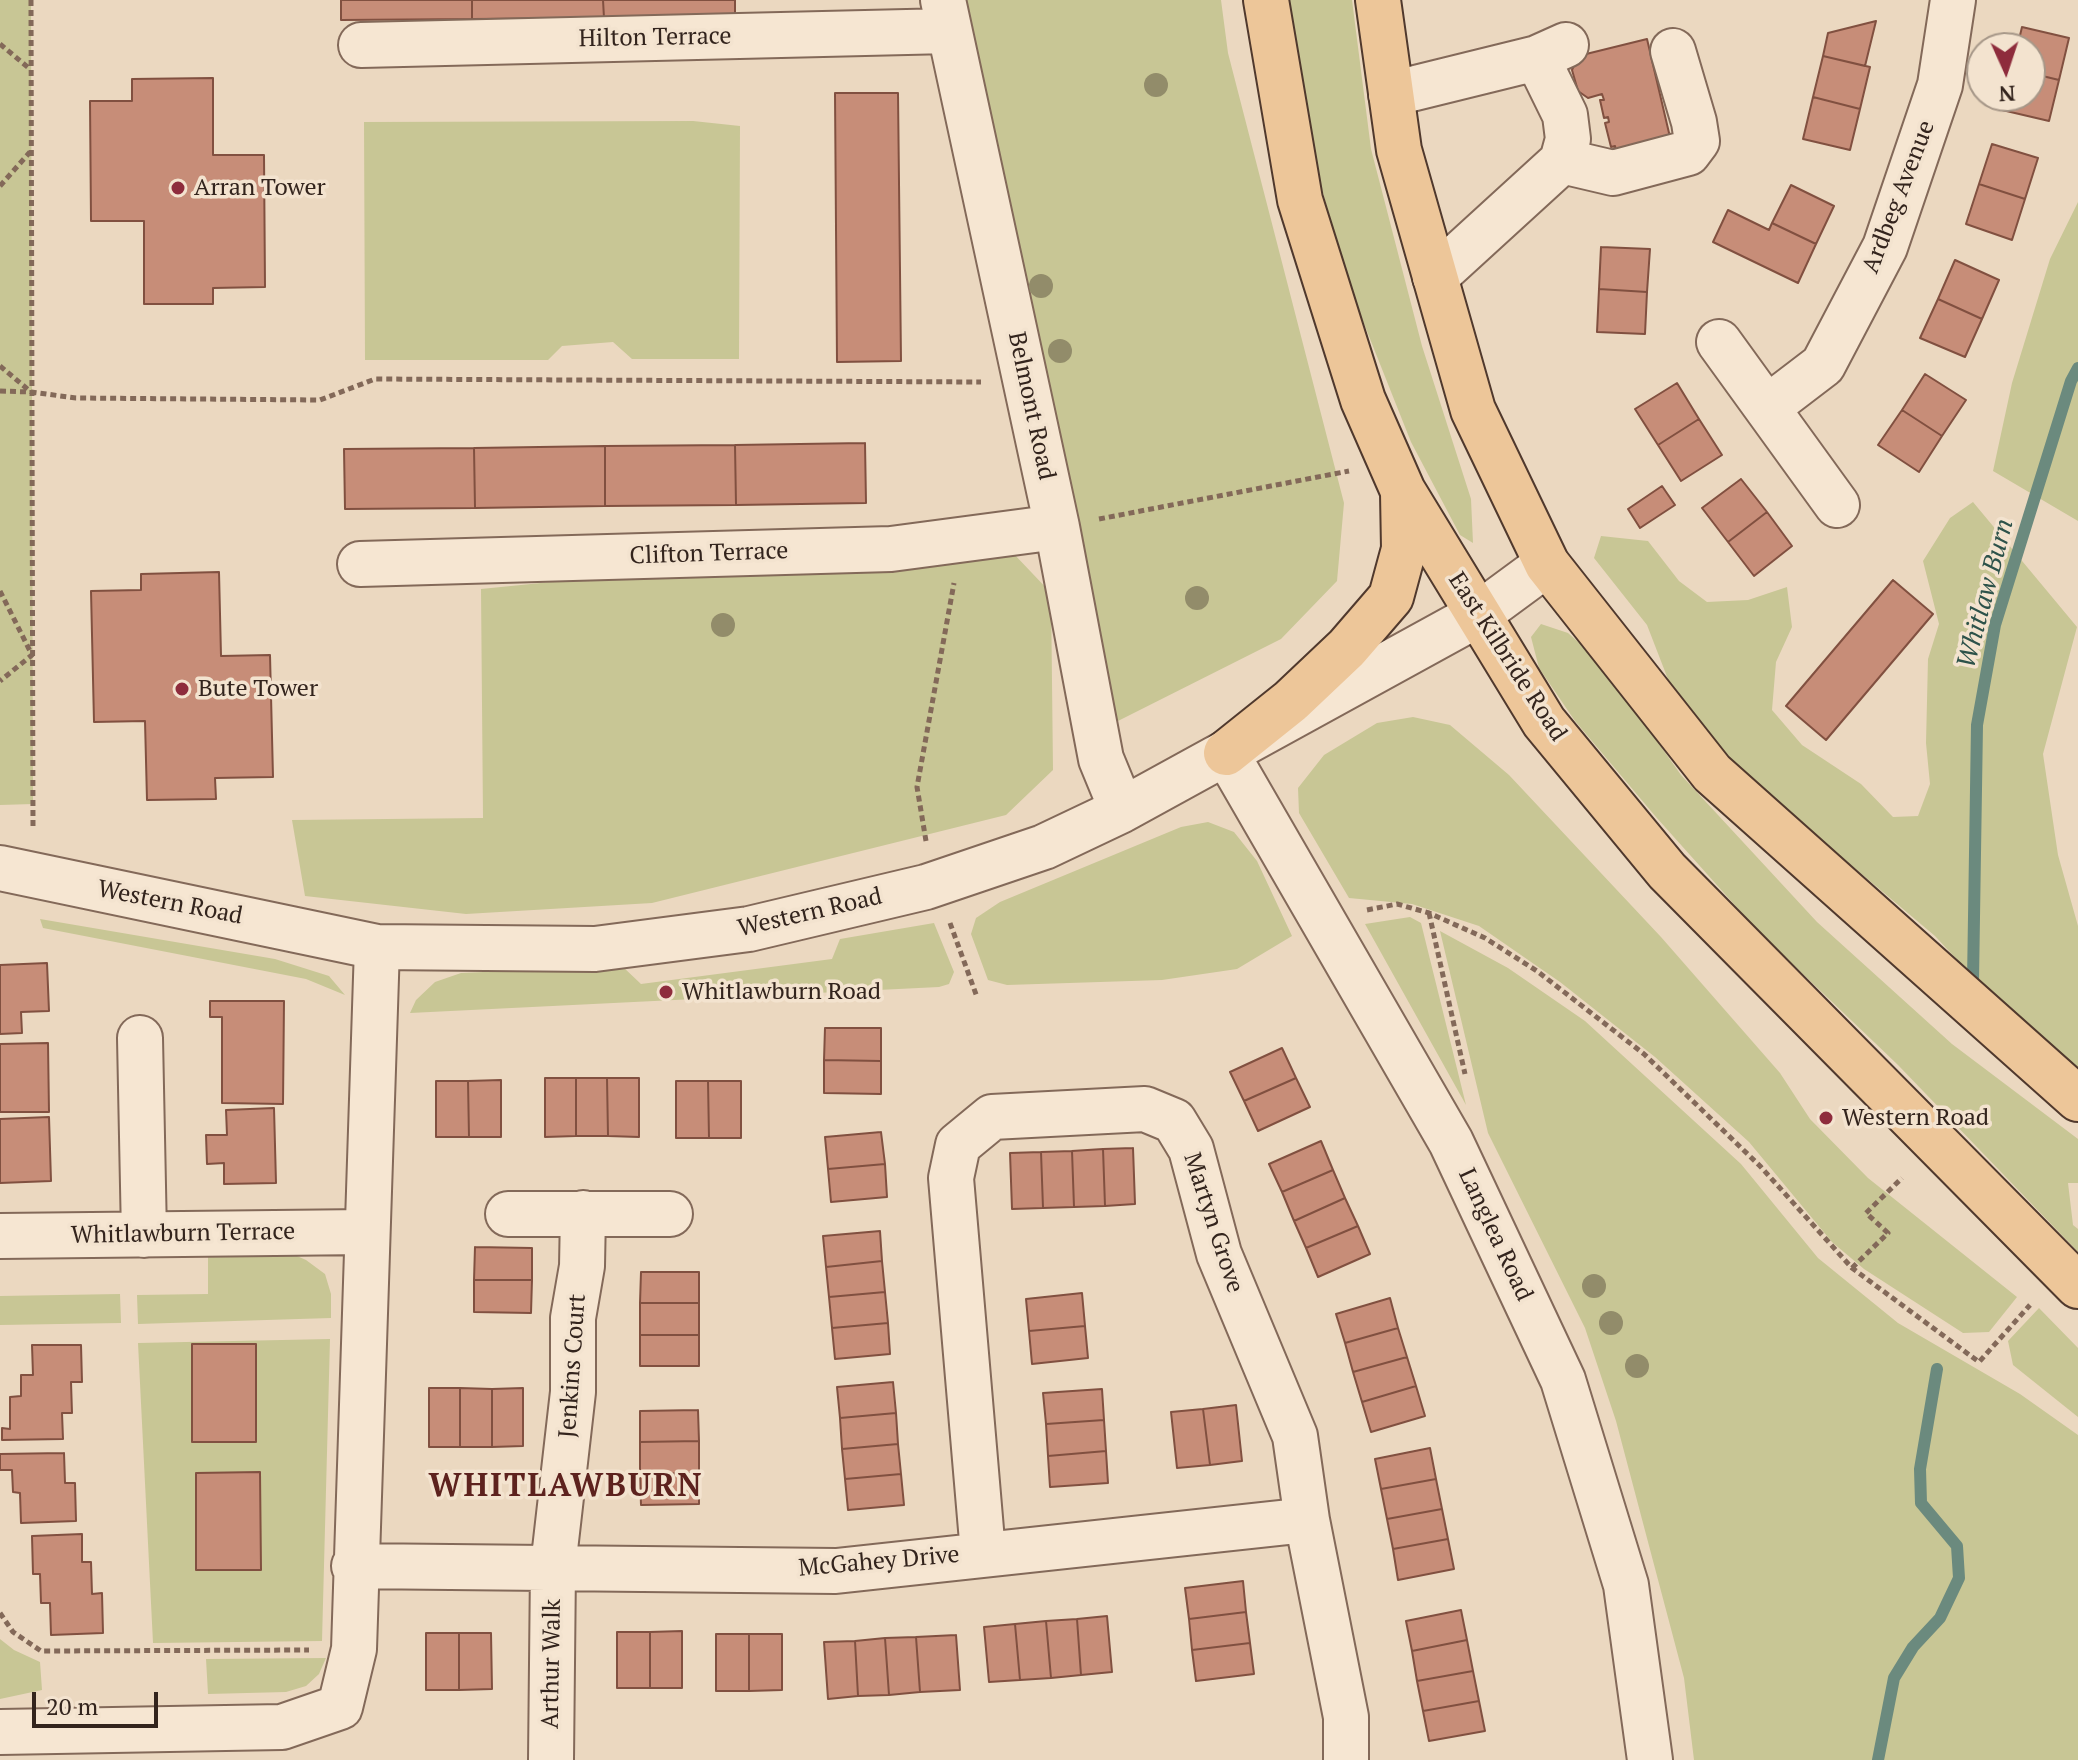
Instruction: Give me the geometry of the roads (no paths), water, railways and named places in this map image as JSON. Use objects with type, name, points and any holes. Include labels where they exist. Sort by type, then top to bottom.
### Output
[{"type":"main road","name":"East Kilbride Road","points":[[1266,0],[1300,200],[1363,400],[1403,491],[1544,722],[1667,871],[2078,1286]]},
{"type":"main road","points":[[1378,0],[1399,150],[1473,410],[1547,564],[1712,773],[2078,1099]]},
{"type":"main road","points":[[1226,753],[1314,680],[1391,597],[1404,549],[1403,491]]},
{"type":"street","name":"Ardbeg Avenue","points":[[1768,407],[1823,365],[1885,247],[1940,85],[1953,0]]},
{"type":"street","name":"Hilton Terrace","points":[[361,45],[946,15]]},
{"type":"street","name":"Belmont Road","points":[[946,15],[1057,527],[1101,759],[1122,810]]},
{"type":"street","points":[[1562,161],[1613,173],[1688,153],[1697,141],[1673,51]]},
{"type":"street","points":[[1391,94],[1551,52],[1568,139],[1562,161],[1435,277]]},
{"type":"street","points":[[1719,342],[1837,505]]},
{"type":"street","name":"Clifton Terrace","points":[[360,564],[891,549],[1057,527]]},
{"type":"street","name":"Western Road","points":[[17,872],[377,947],[595,949],[749,929],[926,887],[1044,847],[1122,810],[1479,614],[1547,564]]},
{"type":"street","name":"Langlea Road","points":[[1226,753],[1451,1142],[1563,1380],[1626,1585],[1650,1760]]},
{"type":"street","points":[[0,1732],[282,1727],[340,1707],[354,1649],[354,1566],[377,947]]},
{"type":"street","points":[[140,1038],[144,1235]]},
{"type":"street","name":"Martyn Grove","points":[[983,1553],[951,1178],[958,1145],[992,1117],[1145,1109],[1174,1121],[1191,1149],[1219,1254],[1295,1436],[1307,1520],[1346,1717],[1346,1760]]},
{"type":"street","name":"Jenkins Court","points":[[553,1567],[573,1392],[573,1318],[582,1266],[583,1213]]},
{"type":"street","points":[[508,1214],[670,1214]]},
{"type":"street","name":"Whitlawburn Terrace","points":[[0,1236],[366,1232]]},
{"type":"street","name":"McGahey Drive","points":[[354,1566],[836,1571],[1307,1520]]},
{"type":"street","name":"Arthur Walk","points":[[551,1760],[553,1567]]},
{"type":"waterway","name":"Whitlaw Burn","points":[[1973,981],[1977,725],[1995,625],[2071,381],[2078,368]]},
{"type":"waterway","name":"Whitlaw Burn","points":[[1878,1760],[1894,1678],[1913,1647],[1940,1618],[1959,1578],[1957,1546],[1921,1503],[1920,1469],[1937,1369]]},
{"type":"place","name":"Arran Tower","points":[[178,188]]},
{"type":"place","name":"Bute Tower","points":[[182,689]]},
{"type":"place","name":"Whitlawburn Road","points":[[666,992]]},
{"type":"place","name":"Western Road","points":[[1826,1118]]},
{"type":"district","name":"WHITLAWBURN","points":[[566,1487]]}]
